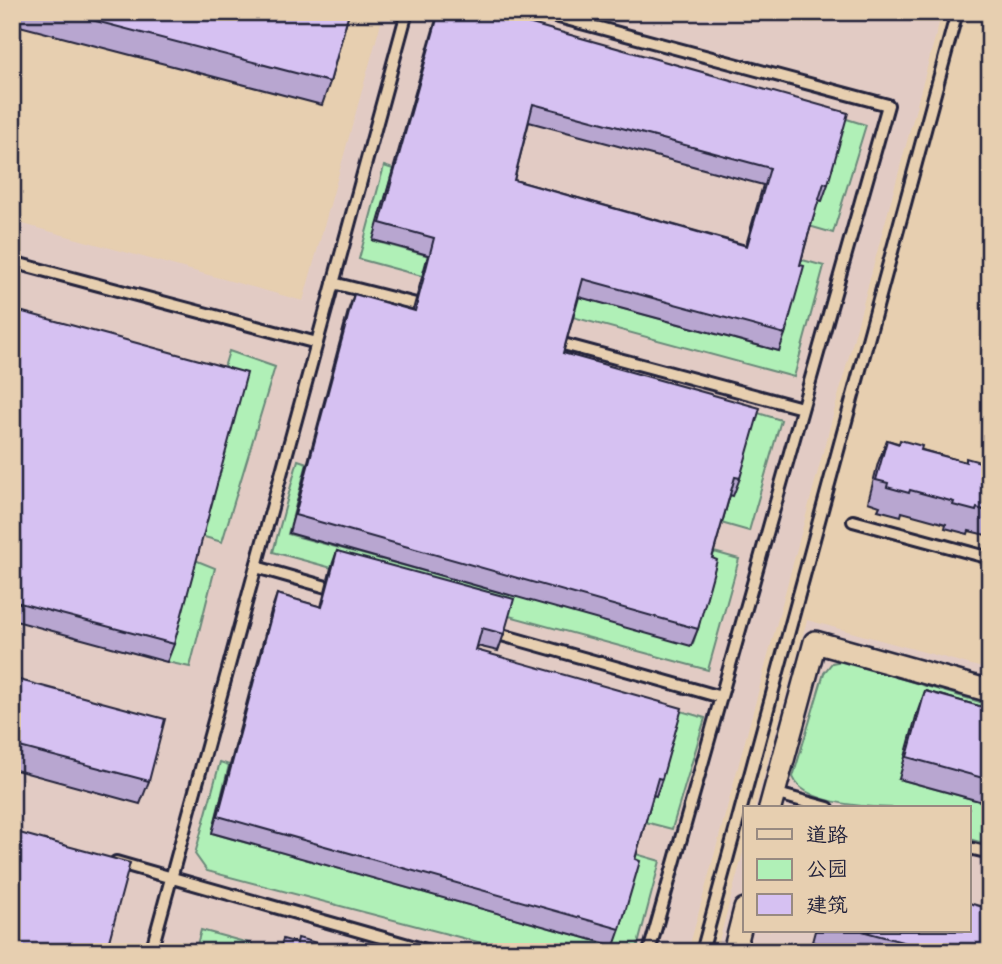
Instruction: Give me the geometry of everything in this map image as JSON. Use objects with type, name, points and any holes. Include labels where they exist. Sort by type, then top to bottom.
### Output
[{"type":"street","points":[[772,801],[816,642],[990,691]]},
{"type":"street","points":[[734,952],[743,917]]},
{"type":"lane","points":[[150,952],[407,12]]},
{"type":"lane","points":[[540,12],[888,105],[649,952]]},
{"type":"lane","points":[[702,952],[957,12]]},
{"type":"lane","points":[[12,262],[317,343]]},
{"type":"lane","points":[[333,282],[440,310]]},
{"type":"lane","points":[[539,337],[802,408]]},
{"type":"lane","points":[[853,521],[990,558]]},
{"type":"lane","points":[[256,567],[351,593]]},
{"type":"lane","points":[[477,628],[721,697]]},
{"type":"lane","points":[[772,801],[812,806]]},
{"type":"lane","points":[[970,848],[990,853]]},
{"type":"lane","points":[[104,859],[433,952]]},
{"type":"shaded area","points":[[384,12],[942,12],[688,952],[12,952],[12,221],[303,301]]},
{"type":"shaded area","points":[[807,620],[990,670],[990,952],[716,952],[743,853],[743,932],[970,932],[970,806],[756,806]]},
{"type":"green space","points":[[808,107],[866,125],[833,233],[809,226]]},
{"type":"green space","points":[[384,166],[393,169],[374,241],[779,351],[799,259],[824,266],[794,377],[359,259]]},
{"type":"green space","points":[[229,351],[275,367],[222,542],[201,536],[219,384]]},
{"type":"green space","points":[[729,404],[781,420],[749,531],[721,523]]},
{"type":"green space","points":[[298,460],[307,463],[288,534],[693,644],[712,577],[708,576],[714,552],[739,559],[708,670],[273,552]]},
{"type":"green space","points":[[195,560],[215,568],[190,667],[167,662]]},
{"type":"green space","points":[[842,661],[990,705],[990,733],[899,779],[990,804],[990,845],[970,839],[970,806],[864,806],[822,798],[803,790],[793,777],[824,673],[832,663]]},
{"type":"green space","points":[[653,703],[705,718],[672,829],[645,822],[653,792],[657,793],[677,724]]},
{"type":"green space","points":[[220,762],[229,765],[212,833],[614,946],[636,854],[660,861],[636,952],[516,952],[207,871],[195,854]]},
{"type":"green space","points":[[201,930],[252,944],[250,952],[195,952]]},
{"type":"building","points":[[61,12],[349,12],[330,82]]},
{"type":"building","points":[[439,12],[489,12],[848,113],[828,184],[824,183],[806,242],[800,265],[804,266],[785,334],[583,279],[563,353],[760,408],[740,478],[735,477],[712,558],[717,560],[698,629],[295,515],[354,294],[415,311],[434,238],[380,223]],"holes":[[[533,104],[770,168],[747,246],[514,180]]]},
{"type":"building","points":[[12,309],[247,373],[174,644],[12,601]]},
{"type":"building","points":[[887,440],[899,444],[900,440],[922,446],[921,450],[966,462],[966,458],[987,464],[986,468],[990,469],[990,512],[953,505],[954,502],[910,490],[909,493],[887,487],[888,483],[876,480]]},
{"type":"building","points":[[337,551],[514,599],[504,634],[482,628],[476,650],[682,708],[662,779],[658,778],[635,859],[640,861],[620,929],[218,816],[277,594],[322,607]]},
{"type":"building","points":[[12,678],[165,719],[149,781],[12,745]]},
{"type":"building","points":[[925,691],[990,709],[990,780],[907,757]]},
{"type":"building","points":[[12,831],[130,863],[106,952],[12,952]]},
{"type":"building","points":[[970,903],[990,909],[990,952],[939,952],[866,932],[970,932]]},
{"type":"building","points":[[298,938],[350,952],[279,952],[283,939],[297,943]]}]
